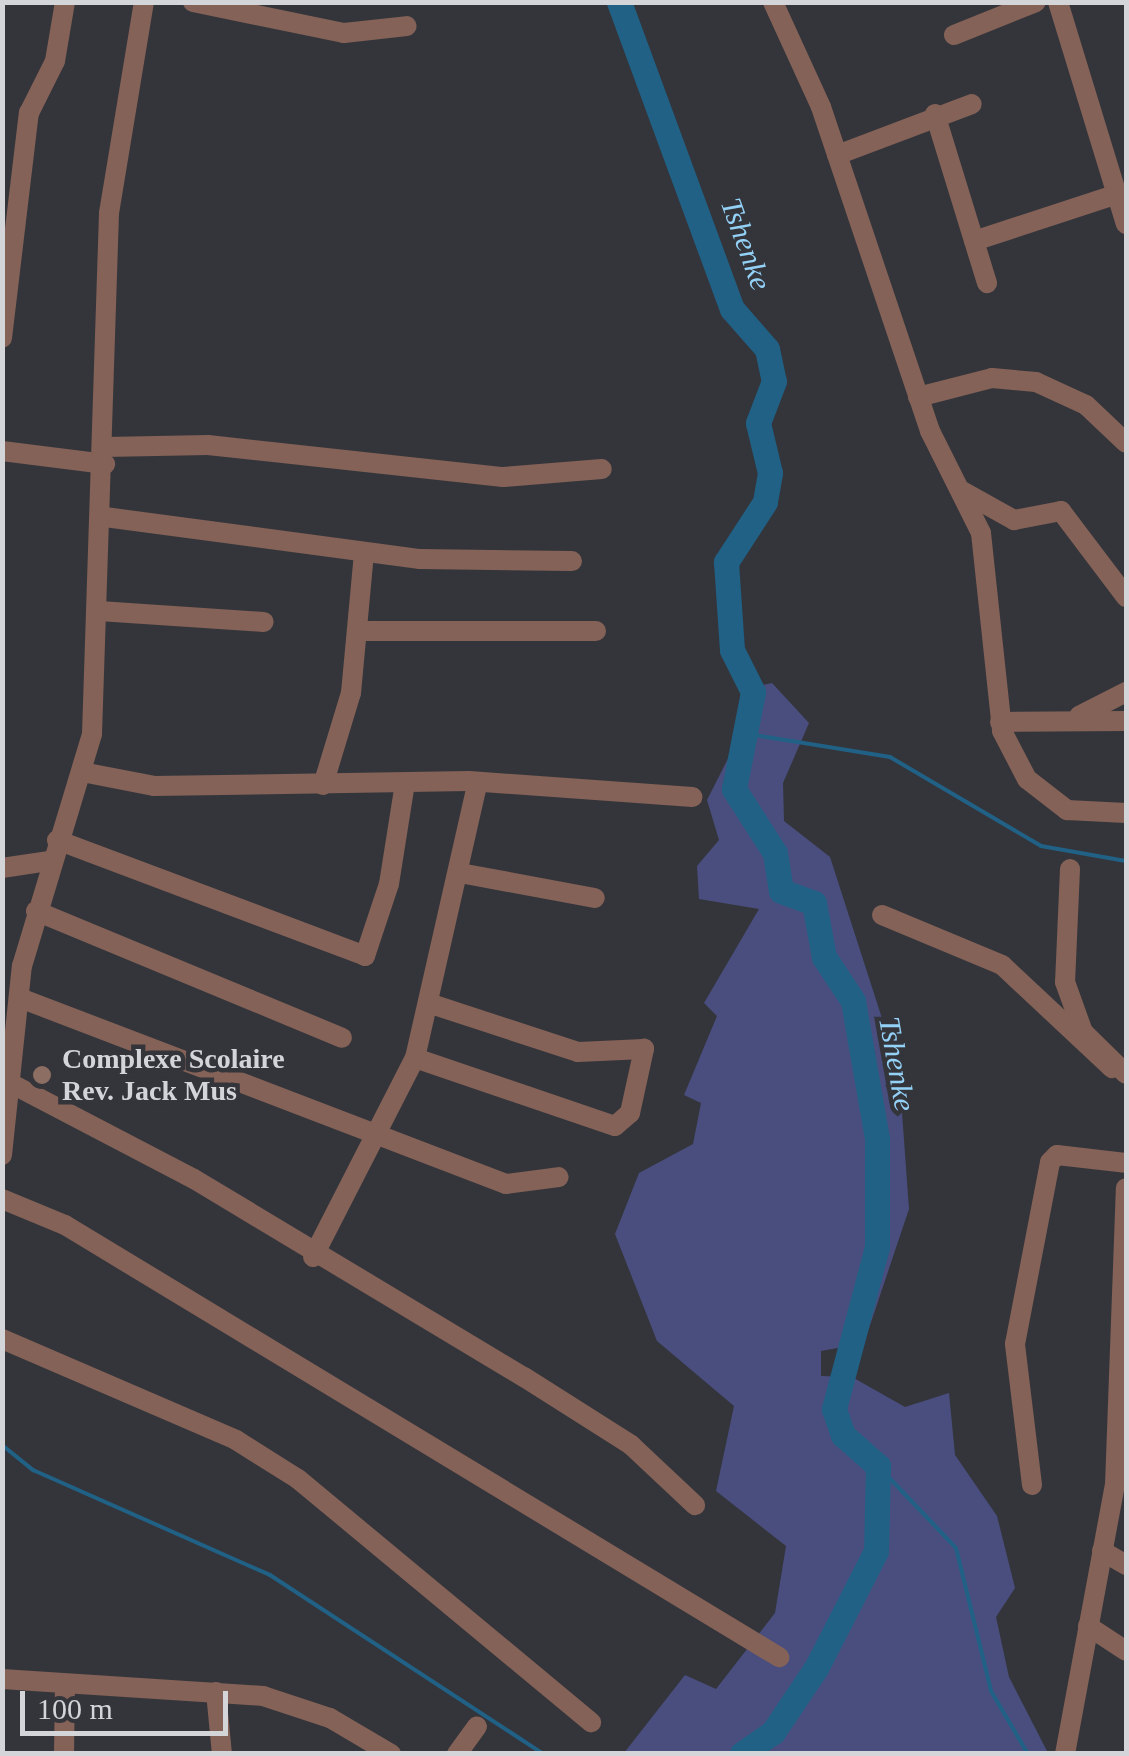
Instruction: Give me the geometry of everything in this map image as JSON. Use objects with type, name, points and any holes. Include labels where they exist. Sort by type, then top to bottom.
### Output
[{"type":"street","points":[[2,338],[12,184],[29,113],[56,60],[65,2]]},
{"type":"street","points":[[2,1154],[20,998],[36,911],[49,861],[82,772],[105,517],[110,213],[144,2]]},
{"type":"street","points":[[193,2],[344,33],[407,26]]},
{"type":"street","points":[[773,2],[836,155],[918,397],[955,485],[981,533],[1000,722],[1027,779],[1067,810],[1126,813]]},
{"type":"street","points":[[954,35],[1036,2]]},
{"type":"street","points":[[1058,2],[1119,172],[1118,194],[1126,224]]},
{"type":"street","points":[[836,155],[935,114],[972,104]]},
{"type":"street","points":[[935,114],[987,283]]},
{"type":"street","points":[[974,242],[1118,194]]},
{"type":"street","points":[[918,397],[992,378],[1036,382],[1086,405],[1126,444]]},
{"type":"street","points":[[2,451],[105,456],[208,444],[503,477],[602,469]]},
{"type":"street","points":[[955,485],[1008,518],[1061,511],[1126,597]]},
{"type":"street","points":[[105,517],[364,553],[572,561]]},
{"type":"street","points":[[323,785],[360,631],[364,553]]},
{"type":"street","points":[[99,611],[264,622]]},
{"type":"street","points":[[360,631],[596,631]]},
{"type":"street","points":[[1078,717],[1126,692]]},
{"type":"street","points":[[1000,722],[1078,717],[1126,721]]},
{"type":"street","points":[[82,772],[154,786],[405,783],[692,797]]},
{"type":"street","points":[[57,840],[365,956],[389,884],[405,783]]},
{"type":"street","points":[[313,1257],[415,1058],[477,785]]},
{"type":"street","points":[[2,868],[49,861]]},
{"type":"street","points":[[1070,869],[1065,982],[1083,1032],[1119,1071]]},
{"type":"street","points":[[460,873],[595,898]]},
{"type":"street","points":[[36,911],[342,1038]]},
{"type":"street","points":[[882,914],[1002,965],[1119,1071]]},
{"type":"street","points":[[20,998],[506,1184],[559,1177]]},
{"type":"street","points":[[415,1058],[614,1126],[628,1118],[644,1049],[578,1052],[430,1004]]},
{"type":"street","points":[[12,1084],[178,1169],[313,1257],[631,1446],[696,1505]]},
{"type":"street","points":[[1032,1485],[1016,1344],[1050,1162],[1057,1154],[1126,1163]]},
{"type":"street","points":[[1064,1754],[1120,1459],[1126,1188]]},
{"type":"street","points":[[2,1199],[65,1225],[779,1657]]},
{"type":"street","points":[[2,1340],[236,1440],[298,1478],[591,1722]]},
{"type":"street","points":[[1102,1552],[1126,1565]]},
{"type":"street","points":[[1088,1626],[1126,1651]]},
{"type":"street","points":[[2,1679],[216,1692],[301,1707],[391,1754]]},
{"type":"street","points":[[64,1754],[65,1684]]},
{"type":"street","points":[[216,1692],[222,1754]]},
{"type":"street","points":[[457,1754],[477,1726]]},
{"type":"shaded area","points":[[772,683],[809,723],[783,783],[784,821],[830,857],[899,1071],[909,1209],[864,1343],[821,1351],[821,1376],[852,1377],[905,1407],[949,1393],[955,1455],[997,1516],[1015,1588],[996,1617],[1009,1677],[1048,1753],[624,1753],[685,1675],[716,1689],[775,1613],[786,1546],[716,1491],[734,1406],[657,1341],[615,1234],[639,1173],[693,1144],[701,1103],[684,1095],[717,1016],[704,1003],[759,909],[699,899],[697,866],[719,840],[707,800],[737,741],[742,690]]},
{"type":"waterway","name":"Tshenke","points":[[619,2],[732,309],[767,349],[774,381],[758,423],[770,473],[765,502],[726,562],[732,650],[753,692],[734,789],[775,853],[781,891],[814,903],[824,957],[853,1001],[877,1138],[877,1247],[834,1409],[843,1435],[878,1466],[876,1551],[816,1668],[773,1732],[742,1754]]},
{"type":"waterway","points":[[748,734],[890,757],[1041,846],[1126,861]]},
{"type":"waterway","points":[[2,1445],[33,1470],[270,1575],[544,1754]]},
{"type":"waterway","points":[[878,1466],[956,1548],[991,1691],[1028,1754]]},
{"type":"place","name":"Complexe Scolaire Rev. Jack Mus","points":[[42,1075]]}]
